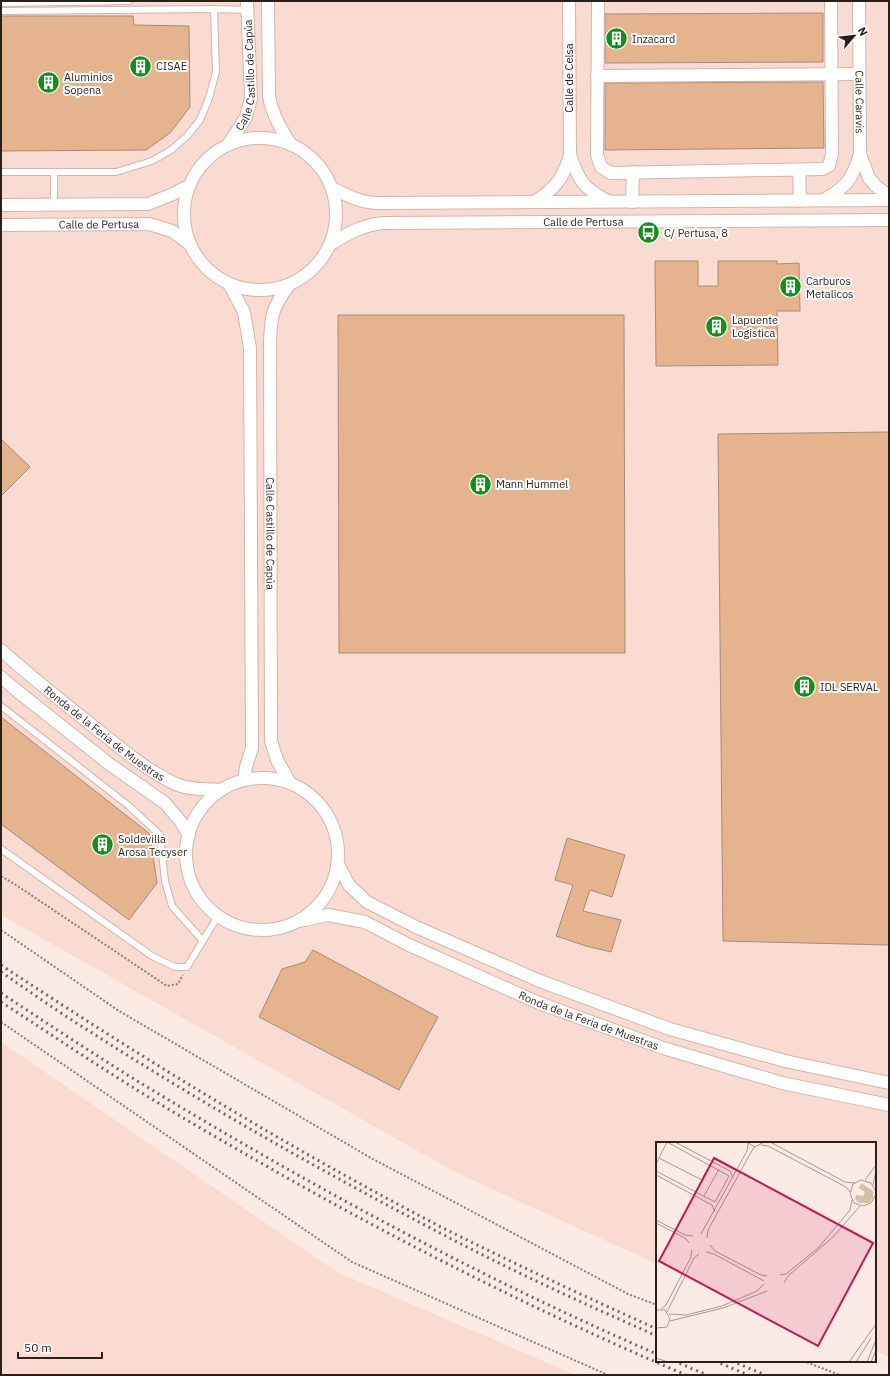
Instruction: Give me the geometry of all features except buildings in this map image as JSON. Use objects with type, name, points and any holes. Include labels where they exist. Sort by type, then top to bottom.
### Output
[{"type":"street","name":"Calle Castillo de Capúa","points":[[268,1],[269,96],[278,123],[291,145]]},
{"type":"street","name":"Calle de Celsa","points":[[534,202],[557,184],[563,176],[570,155],[569,1]]},
{"type":"street","points":[[598,1],[597,155],[601,167],[611,173],[799,170],[823,169],[829,166],[832,154],[831,1]]},
{"type":"street","name":"Calle Caravis","points":[[859,1],[860,154],[869,178],[876,186],[889,196]]},
{"type":"street","name":"Calle Castillo de Capúa","points":[[228,145],[246,117],[251,98],[247,6]]},
{"type":"street","points":[[598,76],[831,73],[859,74]]},
{"type":"street","points":[[248,139],[270,139],[291,145],[308,155],[313,160],[322,170],[332,188],[336,207],[336,226],[331,244],[319,261],[304,276],[289,285],[269,290],[249,290],[229,284],[213,274],[200,261],[191,245],[185,225],[185,204],[190,185],[200,169],[212,155],[228,145],[248,139]]},
{"type":"street","name":"Calle Caravis","points":[[824,200],[836,193],[848,182],[860,154]]},
{"type":"street","name":"Calle de Celsa","points":[[570,155],[579,178],[585,186],[609,202]]},
{"type":"street","points":[[799,170],[800,201]]},
{"type":"street","points":[[632,202],[633,172]]},
{"type":"street","name":"Calle de Pertusa","points":[[1,205],[148,204],[190,185]]},
{"type":"street","name":"Calle de Pertusa","points":[[332,188],[352,198],[371,203],[889,200]]},
{"type":"street","name":"Calle de Pertusa","points":[[331,244],[362,227],[383,223],[889,220]]},
{"type":"street","name":"Calle de Pertusa","points":[[1,225],[149,224],[172,231],[191,245]]},
{"type":"street","name":"Calle Castillo de Capúa","points":[[229,284],[244,312],[250,348],[252,748],[246,767],[244,780]]},
{"type":"street","name":"Calle Castillo de Capúa","points":[[289,285],[278,301],[271,319],[270,351],[271,741],[277,760],[290,783]]},
{"type":"street","name":"Ronda de la Feria de Muestras","points":[[1,650],[27,673],[118,746],[152,770],[177,784],[194,788],[221,790]]},
{"type":"street","name":"Ronda de la Feria de Muestras","points":[[1,677],[108,763],[166,803],[189,835]]},
{"type":"street","name":"Ronda de la Feria de Muestras","points":[[299,921],[318,907],[327,894],[331,887],[338,864],[338,844],[329,818],[322,807],[308,793],[290,783],[276,779],[263,778],[244,780],[221,790],[207,802],[196,817],[189,835],[187,853],[188,871],[195,888],[205,904],[218,916],[237,926],[258,930],[279,928],[299,921],[328,915],[365,922],[409,945],[539,1002],[663,1048],[782,1083],[889,1105]]},
{"type":"street","name":"Ronda de la Feria de Muestras","points":[[338,864],[349,885],[367,902],[416,926],[540,981],[670,1029],[785,1061],[889,1083]]},
{"type":"lane","points":[[1,3],[129,1]]},
{"type":"lane","points":[[1,11],[214,10],[247,6]]},
{"type":"lane","points":[[1,172],[116,172],[152,161],[171,150],[187,136],[200,120],[209,98],[216,72],[214,10]]},
{"type":"lane","points":[[54,172],[54,204]]},
{"type":"lane","points":[[1,706],[129,806],[160,835],[165,881],[172,906],[203,941]]},
{"type":"lane","points":[[1,849],[152,956],[174,967],[187,967],[218,916]]},
{"type":"path","points":[[1,876],[167,986],[178,984],[187,967]]},
{"type":"path","points":[[1,930],[119,1011],[371,1158],[628,1294],[656,1305]]},
{"type":"path","points":[[1,1022],[352,1262],[608,1375]]},
{"type":"path","points":[[807,1362],[840,1375]]},
{"type":"shaded area","points":[[1,1],[889,1],[889,1357],[876,1351],[876,1142],[656,1142],[656,1264],[455,1172],[1,915]]},
{"type":"shaded area","points":[[1,1042],[337,1272],[575,1375],[1,1375]]},
{"type":"railway","points":[[1,965],[164,1069],[331,1168],[471,1242],[656,1329]]},
{"type":"railway","points":[[1,972],[64,1015],[129,1056],[217,1110],[307,1161],[468,1248],[656,1336]]},
{"type":"railway","points":[[1,993],[134,1079],[197,1117],[391,1226],[456,1260],[589,1324],[656,1354]]},
{"type":"railway","points":[[1,1002],[159,1104],[365,1221],[524,1302],[656,1362]]},
{"type":"railway","points":[[656,1362],[686,1375]]},
{"type":"railway","points":[[676,1362],[707,1375]]},
{"type":"railway","points":[[717,1362],[748,1375]]},
{"type":"railway","points":[[734,1362],[765,1375]]},
{"type":"place","name":"Inzacard","points":[[617,39]]},
{"type":"place","name":"CISAE","points":[[140,66]]},
{"type":"place","name":"Aluminios Sopena","points":[[48,83]]},
{"type":"place","name":"C/ Pertusa, 8","points":[[649,233]]},
{"type":"place","name":"Carburos Metalicos","points":[[791,287]]},
{"type":"place","name":"Lapuente Logistica","points":[[716,326]]},
{"type":"place","name":"Mann Hummel","points":[[481,484]]},
{"type":"place","name":"IDL SERVAL","points":[[805,687]]},
{"type":"place","name":"Soldevilla Arosa Tecyser","points":[[102,845]]}]
